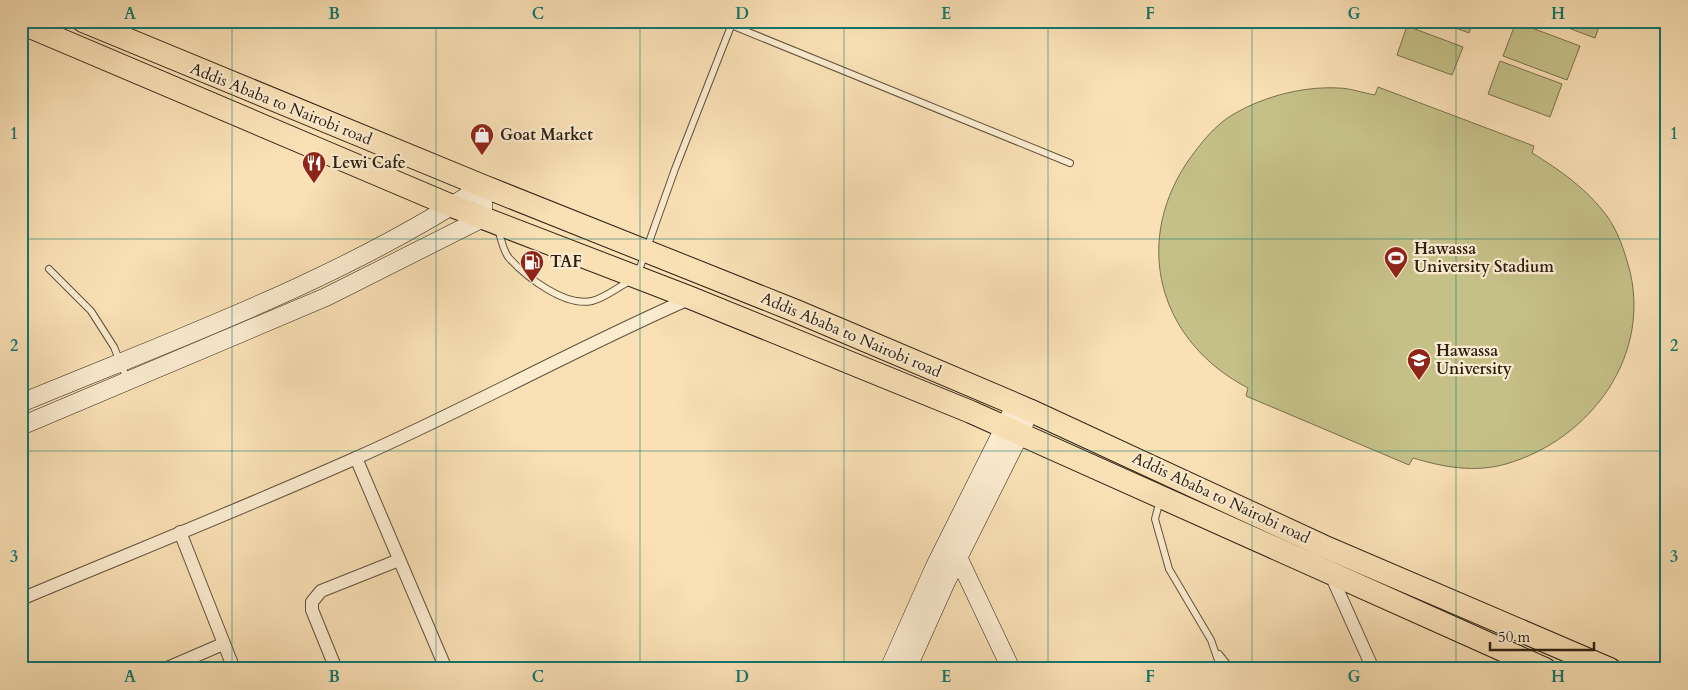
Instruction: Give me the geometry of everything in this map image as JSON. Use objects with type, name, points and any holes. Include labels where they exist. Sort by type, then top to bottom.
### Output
[{"type":"highway","name":"Addis Ababa to Nairobi road","points":[[83,21],[1022,407],[1164,485],[1330,572],[1545,669]]},
{"type":"highway","name":"Addis Ababa to Nairobi road","points":[[21,24],[452,206],[691,298],[1012,430],[1164,485],[1323,546],[1610,669]]},
{"type":"main road","points":[[21,403],[320,278],[415,229],[483,186],[490,221],[326,297],[21,426]]},
{"type":"main road","points":[[320,278],[326,297]]},
{"type":"main road","points":[[889,669],[951,554],[1022,407]]},
{"type":"main road","points":[[908,669],[951,554]]},
{"type":"main road","points":[[951,554],[1011,669]]},
{"type":"street","points":[[21,599],[356,458],[500,391],[613,332],[691,298]]},
{"type":"street","points":[[356,458],[446,669]]},
{"type":"street","points":[[180,532],[234,669]]},
{"type":"street","points":[[336,669],[312,610],[312,602],[321,591],[399,560]]},
{"type":"street","points":[[1330,572],[1373,669]]},
{"type":"street","points":[[164,669],[223,644]]},
{"type":"lane","points":[[490,221],[508,257],[537,284],[554,293],[578,301],[592,301],[637,277],[675,169],[732,23],[1070,163]]},
{"type":"lane","points":[[50,269],[91,311],[114,347],[127,381]]},
{"type":"lane","points":[[1164,485],[1155,519],[1169,569],[1216,651],[1231,669]]},
{"type":"lane","points":[[1216,651],[1221,669]]},
{"type":"shaded area","points":[[1437,21],[1473,21],[1469,33]]},
{"type":"shaded area","points":[[1550,21],[1601,21],[1595,38]]},
{"type":"shaded area","points":[[1516,22],[1580,46],[1567,80],[1503,56]]},
{"type":"shaded area","points":[[1407,26],[1463,47],[1452,75],[1397,55]]},
{"type":"shaded area","points":[[1500,61],[1562,84],[1550,117],[1488,94]]},
{"type":"shaded area","name":"Hawassa University Stadium","points":[[1378,87],[1534,146],[1532,153],[1572,181],[1599,206],[1614,227],[1624,251],[1634,297],[1632,329],[1624,360],[1609,388],[1589,413],[1565,435],[1537,452],[1506,464],[1494,467],[1459,468],[1413,458],[1409,465],[1246,396],[1248,388],[1218,369],[1194,346],[1176,319],[1164,290],[1159,259],[1161,228],[1170,196],[1186,164],[1215,129],[1226,119],[1251,105],[1294,91],[1338,88],[1375,95]]},
{"type":"place","name":"Goat Market","points":[[482,156]]},
{"type":"place","name":"Lewi Cafe","points":[[314,184]]},
{"type":"place","name":"Hawassa University Stadium","points":[[1396,279]]},
{"type":"place","name":"TAF","points":[[532,283]]},
{"type":"place","name":"Hawassa University","points":[[1419,381]]}]
